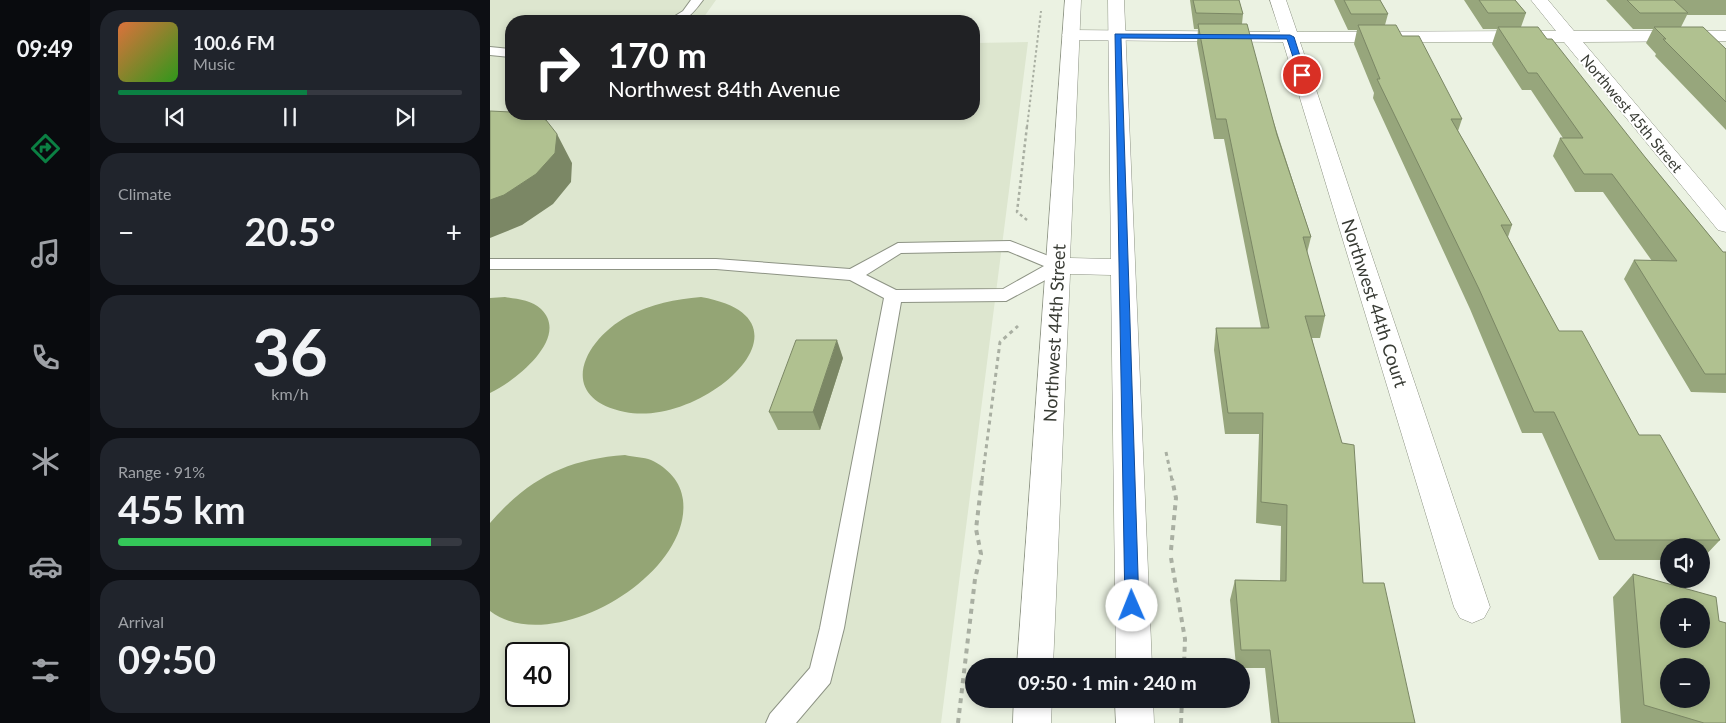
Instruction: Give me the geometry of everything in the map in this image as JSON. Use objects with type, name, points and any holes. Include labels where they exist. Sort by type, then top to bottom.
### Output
[{"type":"street","name":"Northwest 44th Street","points":[[1035,658],[1073,0]]},
{"type":"street","points":[[1116,0],[1134,658]]},
{"type":"street","name":"Northwest 44th Court","points":[[1278,0],[1472,607]]},
{"type":"street","name":"Northwest 45th Street","points":[[1539,0],[1726,225]]},
{"type":"street","points":[[1071,35],[1290,37],[1726,36]]},
{"type":"street","points":[[1058,266],[1123,266]]},
{"type":"street","points":[[1032,723],[1033,708]]},
{"type":"street","points":[[1134,708],[1135,723]]},
{"type":"lane","points":[[684,15],[697,0]]},
{"type":"lane","points":[[492,53],[505,53]]},
{"type":"lane","points":[[853,275],[898,248],[1010,246],[1058,266]]},
{"type":"lane","points":[[490,264],[716,264],[853,275],[893,296],[1006,295],[1058,266]]},
{"type":"lane","points":[[779,723],[821,674],[834,618],[893,296]]},
{"type":"path","points":[[1029,254],[1030,222],[1017,212],[1041,7]]},
{"type":"path","points":[[958,723],[975,579],[981,554],[976,529],[1000,342],[1018,328],[1027,283]]},
{"type":"path","points":[[1164,444],[1176,498],[1170,554],[1185,639],[1184,658]]},
{"type":"path","points":[[1181,723],[1182,708]]},
{"type":"shaded area","points":[[490,0],[716,0],[705,15],[505,15],[505,120],[980,120],[980,43],[1028,42],[941,723],[490,723]]},
{"type":"shaded area","points":[[505,297],[524,300],[541,309],[548,320],[549,333],[536,358],[512,379],[490,393],[490,298]]},
{"type":"shaded area","points":[[701,297],[737,309],[753,326],[752,347],[739,369],[716,388],[687,404],[656,413],[625,412],[603,405],[590,395],[583,382],[583,368],[598,340],[612,327],[628,316],[655,305]]},
{"type":"shaded area","points":[[625,455],[648,459],[657,463],[673,476],[680,487],[683,500],[680,529],[665,556],[642,581],[613,602],[580,617],[547,624],[516,623],[490,611],[490,523],[519,494],[550,474],[585,461]]},
{"type":"building","points":[[1193,0],[1239,0],[1243,14],[1196,13]]},
{"type":"building","points":[[1344,0],[1380,0],[1388,14],[1351,14]]},
{"type":"building","points":[[1479,0],[1515,0],[1526,13],[1488,13]]},
{"type":"building","points":[[1627,0],[1674,0],[1688,13],[1640,13]]},
{"type":"building","points":[[1198,24],[1247,24],[1277,135],[1311,237],[1303,237],[1325,316],[1305,316],[1342,443],[1354,445],[1363,583],[1384,583],[1415,723],[1279,723],[1270,650],[1241,650],[1235,580],[1286,581],[1287,505],[1261,502],[1263,413],[1228,413],[1216,328],[1269,328],[1226,119],[1216,119]]},
{"type":"building","points":[[1358,25],[1396,25],[1402,36],[1419,36],[1462,119],[1451,119],[1512,225],[1501,225],[1559,331],[1582,331],[1639,435],[1660,435],[1720,540],[1710,540],[1710,538],[1660,538],[1660,540],[1615,540],[1554,412],[1534,412],[1479,289],[1377,79],[1380,79]]},
{"type":"building","points":[[1498,27],[1538,27],[1547,39],[1552,39],[1645,157],[1723,252],[1726,252],[1726,374],[1705,374],[1634,260],[1677,261],[1612,174],[1584,174],[1560,138],[1583,138],[1537,73],[1528,73]]},
{"type":"building","points":[[1654,27],[1703,27],[1726,49],[1726,102],[1663,39],[1666,39]]},
{"type":"building","points":[[490,111],[505,112],[505,120],[546,120],[557,134],[555,153],[536,174],[504,195],[490,200]]},
{"type":"building","points":[[796,340],[837,340],[813,412],[769,412]]},
{"type":"building","points":[[1633,574],[1660,581],[1660,588],[1684,588],[1716,597],[1719,621],[1726,623],[1726,723],[1704,723],[1644,705]]},
{"type":"route","points":[[1132,606],[1117,35],[1290,37],[1302,75]]}]
